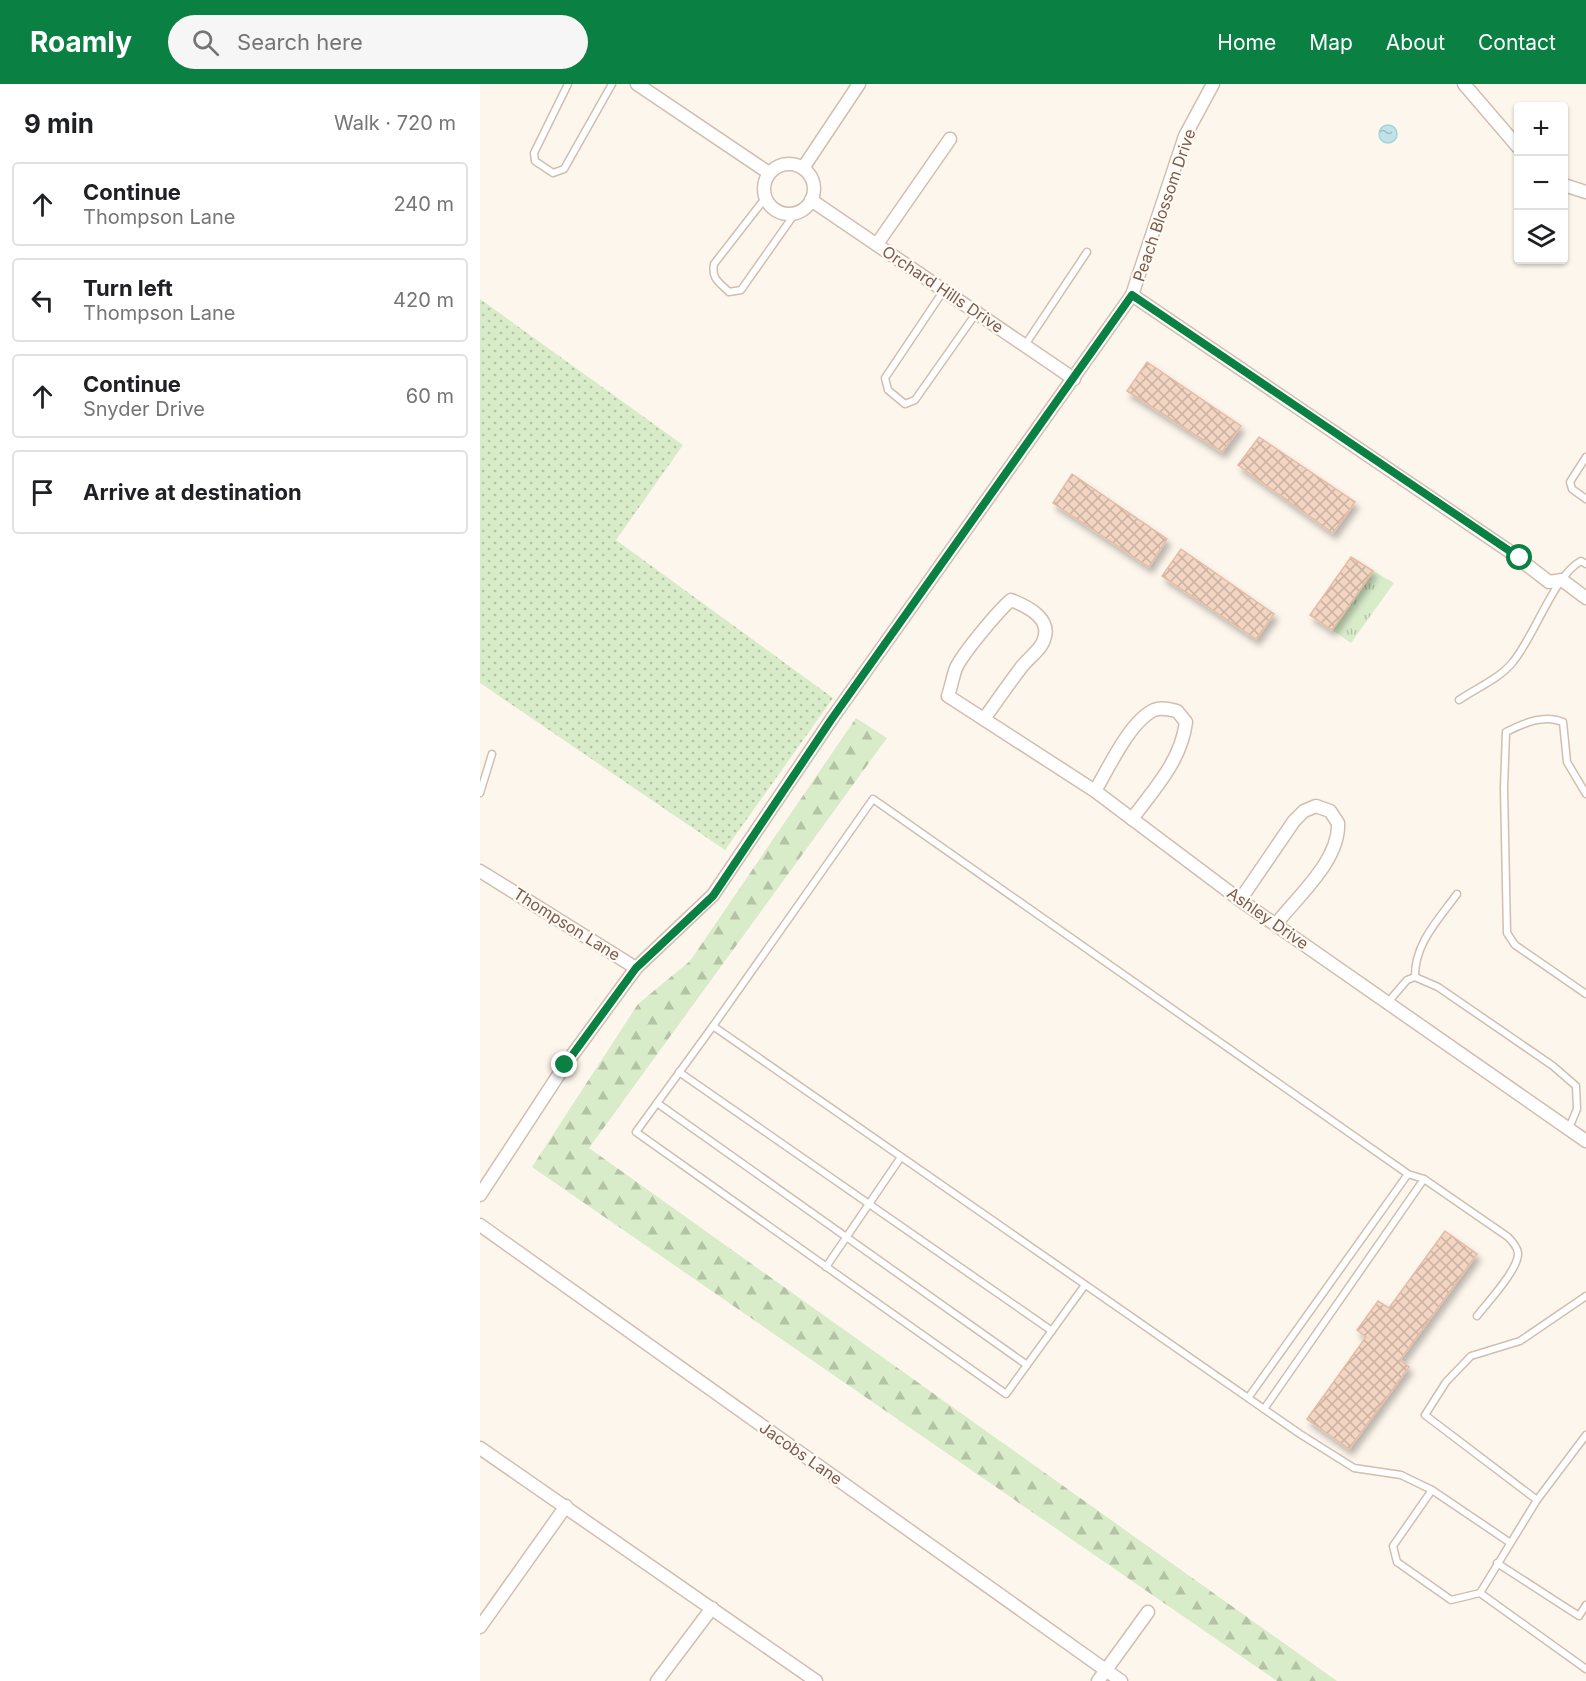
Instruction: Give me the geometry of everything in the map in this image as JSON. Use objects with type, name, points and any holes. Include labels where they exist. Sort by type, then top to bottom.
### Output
[{"type":"street","points":[[637,84],[651,88],[770,173]]},
{"type":"street","points":[[802,168],[859,84]]},
{"type":"street","name":"Peach Blossom Drive","points":[[1132,295],[1185,136],[1213,84]]},
{"type":"street","points":[[1464,84],[1514,142]]},
{"type":"street","points":[[877,244],[950,139]]},
{"type":"street","points":[[786,164],[802,168],[811,176],[814,186],[811,200],[801,211],[782,213],[773,208],[766,197],[765,182],[770,173],[786,164]]},
{"type":"street","points":[[1568,187],[1586,192]]},
{"type":"street","name":"Orchard Hills Drive","points":[[811,200],[1074,379]]},
{"type":"street","points":[[1132,295],[1509,550],[1549,582],[1562,580],[1586,598]]},
{"type":"street","name":"Thompson Lane","points":[[480,871],[636,968],[713,896],[831,720],[1132,295]]},
{"type":"street","name":"Ashley Drive","points":[[984,719],[1022,666],[1042,643],[1044,630],[1040,616],[1031,608],[1011,600],[1002,607],[956,668],[948,696],[1095,791],[1240,900],[1389,1001],[1586,1141]]},
{"type":"street","points":[[1095,791],[1129,734],[1140,722],[1153,710],[1165,708],[1177,711],[1185,722],[1180,750],[1170,769],[1132,819]]},
{"type":"street","points":[[1240,900],[1294,821],[1304,811],[1316,806],[1330,811],[1338,822],[1336,844],[1320,870],[1276,924]]},
{"type":"street","points":[[480,1195],[565,1065],[636,968]]},
{"type":"street","name":"Jacobs Lane","points":[[480,1225],[1121,1681]]},
{"type":"street","points":[[480,1448],[816,1681]]},
{"type":"street","points":[[480,1627],[566,1506]]},
{"type":"street","points":[[657,1681],[712,1608]]},
{"type":"street","points":[[1098,1681],[1148,1612]]},
{"type":"lane","points":[[568,84],[534,153],[538,164],[553,173],[564,169],[612,84]]},
{"type":"lane","points":[[766,197],[714,264],[713,274],[716,280],[729,292],[741,290],[796,212]]},
{"type":"lane","points":[[1025,345],[1087,252]]},
{"type":"lane","points":[[944,290],[885,378],[888,390],[905,404],[915,400],[976,312]]},
{"type":"lane","points":[[1586,457],[1570,482],[1572,489],[1586,499]]},
{"type":"lane","points":[[1459,700],[1511,665],[1562,580],[1575,565],[1584,563],[1586,554]]},
{"type":"lane","points":[[1586,794],[1567,762],[1563,722],[1553,718],[1525,722],[1506,732],[1504,788],[1508,933],[1515,945],[1586,994]]},
{"type":"lane","points":[[480,793],[492,754]]},
{"type":"lane","points":[[1085,1285],[1006,1394],[636,1132],[873,799],[1408,1174],[1424,1179],[1508,1237],[1518,1252],[1513,1269],[1477,1316]]},
{"type":"lane","points":[[1415,977],[1414,962],[1421,945],[1457,894]]},
{"type":"lane","points":[[1389,1001],[1407,980],[1415,977],[1447,994],[1552,1066],[1576,1086],[1579,1098],[1577,1109],[1568,1129]]},
{"type":"lane","points":[[713,1026],[1248,1398],[1354,1468],[1401,1475],[1432,1490],[1509,1542]]},
{"type":"lane","points":[[680,1072],[1052,1331]]},
{"type":"lane","points":[[657,1103],[1027,1365]]},
{"type":"lane","points":[[826,1267],[901,1157]]},
{"type":"lane","points":[[1248,1398],[1408,1174]]},
{"type":"lane","points":[[1264,1409],[1424,1179]]},
{"type":"lane","points":[[1537,1500],[1425,1415],[1446,1382],[1471,1356],[1520,1341],[1586,1296]]},
{"type":"lane","points":[[1432,1490],[1393,1546],[1397,1562],[1450,1600],[1480,1593],[1509,1542],[1537,1500],[1586,1435]]},
{"type":"lane","points":[[1497,1563],[1579,1616],[1586,1605]]},
{"type":"lane","points":[[1480,1593],[1586,1669]]},
{"type":"green space","points":[[480,299],[683,445],[616,540],[833,698],[725,850],[480,683]]},
{"type":"green space","points":[[1373,571],[1394,583],[1351,643],[1332,630]]},
{"type":"green space","points":[[856,718],[887,738],[589,1148],[1337,1681],[1277,1681],[532,1167],[638,1004],[690,961]]},
{"type":"water","points":[[1388,125],[1394,128],[1397,134],[1394,140],[1388,143],[1382,140],[1379,134],[1382,128]]},
{"type":"building","points":[[1147,362],[1241,426],[1222,452],[1127,391]]},
{"type":"building","points":[[1259,437],[1355,502],[1333,533],[1238,465]]},
{"type":"building","points":[[1072,474],[1167,539],[1149,567],[1053,503]]},
{"type":"building","points":[[1181,549],[1274,614],[1256,639],[1162,576]]},
{"type":"building","points":[[1351,557],[1373,571],[1332,630],[1310,615]]},
{"type":"building","points":[[1445,1231],[1477,1254],[1400,1360],[1409,1367],[1349,1449],[1307,1419],[1366,1337],[1357,1330],[1378,1301],[1389,1308]]},
{"type":"route","points":[[565,1065],[649,952],[691,918],[713,896],[831,720],[1132,295],[1520,558]]}]
